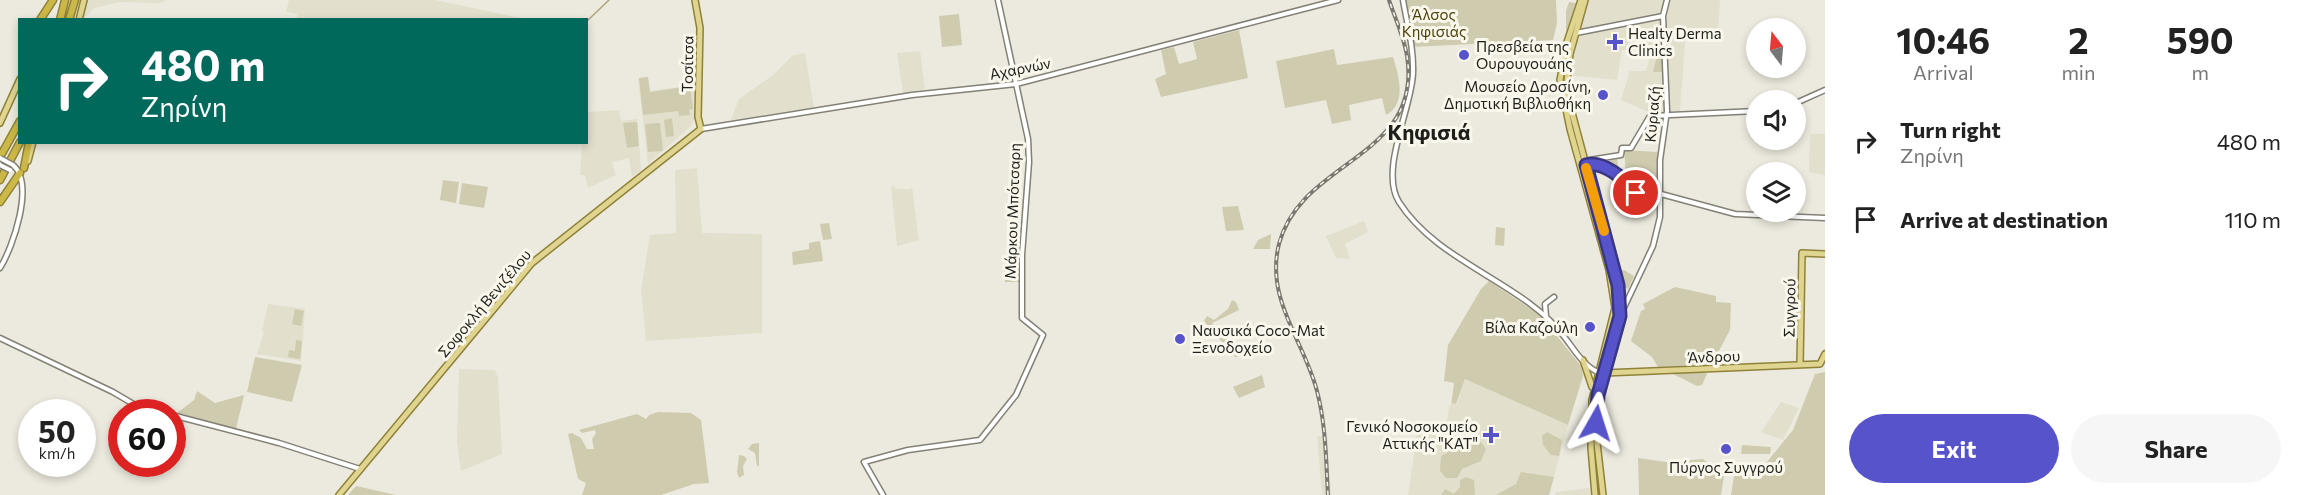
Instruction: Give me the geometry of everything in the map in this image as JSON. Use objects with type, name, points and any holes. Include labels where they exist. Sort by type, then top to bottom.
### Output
[{"type":"highway","points":[[41,18],[51,0]]},
{"type":"highway","points":[[60,18],[65,0]]},
{"type":"highway","points":[[70,18],[75,0]]},
{"type":"highway","points":[[0,158],[18,125]]},
{"type":"highway","points":[[0,180],[19,144]]},
{"type":"highway","points":[[0,202],[22,171],[30,144]]},
{"type":"main road","points":[[80,18],[84,0]]},
{"type":"main road","name":"Τοσίτσα","points":[[695,0],[700,28],[698,117],[701,129]]},
{"type":"main road","points":[[1581,0],[1567,42],[1560,80],[1618,285],[1620,316],[1593,393],[1590,435],[1595,495]]},
{"type":"main road","points":[[1586,0],[1567,65],[1566,90],[1614,296],[1614,316],[1600,373],[1596,423],[1603,495]]},
{"type":"main road","points":[[0,123],[18,82]]},
{"type":"main road","points":[[689,136],[698,117]]},
{"type":"main road","name":"Σοφοκλή Βενιζέλου","points":[[339,495],[532,263],[689,136],[701,129]]},
{"type":"main road","name":"Συγγρού","points":[[1800,365],[1802,253],[1825,254]]},
{"type":"main road","name":"Άνδρου","points":[[1600,373],[1800,365],[1823,362],[1825,354]]},
{"type":"main road","points":[[1583,360],[1593,393]]},
{"type":"street","name":"Μάρκου Μπότσαρη","points":[[883,495],[864,462],[915,448],[977,442],[1016,395],[1043,335],[1022,318],[1022,255],[1029,162],[1026,129],[998,0]]},
{"type":"street","name":"Αχαρνών","points":[[701,129],[912,94],[1017,84],[1338,0]]},
{"type":"street","points":[[1403,0],[1413,69],[1410,97],[1393,169],[1396,195],[1422,227],[1451,252],[1522,297],[1548,319],[1583,360],[1600,373]]},
{"type":"street","name":"Κυριαζή","points":[[1620,316],[1659,228],[1661,194],[1659,167],[1666,115],[1663,16],[1667,0]]},
{"type":"street","points":[[1575,33],[1663,16]]},
{"type":"street","points":[[1806,98],[1825,90]]},
{"type":"street","points":[[1583,164],[1621,155],[1622,148],[1631,148],[1650,116],[1746,111]]},
{"type":"street","points":[[0,158],[22,171]]},
{"type":"street","points":[[1583,164],[1593,164],[1624,178],[1636,193],[1661,194],[1735,214],[1825,218]]},
{"type":"street","points":[[0,165],[10,170],[22,171]]},
{"type":"street","points":[[0,268],[15,237],[22,192],[22,171]]},
{"type":"street","points":[[1548,319],[1545,304],[1554,297]]},
{"type":"street","points":[[0,338],[125,399]]},
{"type":"street","points":[[186,419],[279,443],[360,469]]},
{"type":"shaded area","points":[[87,0],[166,0],[160,3],[119,2],[94,8],[83,18]]},
{"type":"shaded area","points":[[289,0],[435,0],[520,18],[296,18],[298,14],[286,12]]},
{"type":"shaded area","points":[[1579,0],[1720,0],[1718,31],[1686,29],[1680,111],[1651,113],[1621,100],[1630,71],[1646,71],[1652,49],[1622,50],[1617,80],[1567,75]]},
{"type":"shaded area","points":[[920,51],[925,89],[903,93],[897,53]]},
{"type":"shaded area","points":[[805,53],[814,108],[731,120],[739,99],[773,75],[793,55]]},
{"type":"shaded area","points":[[648,77],[650,91],[696,85],[695,116],[691,126],[648,164],[638,78]]},
{"type":"shaded area","points":[[619,110],[621,121],[637,119],[641,170],[632,177],[629,158],[612,162],[616,175],[588,188],[585,175],[580,175],[582,144],[588,144],[588,112]]},
{"type":"shaded area","points":[[1810,134],[1825,134],[1825,175],[1809,172]]},
{"type":"shaded area","points":[[697,168],[702,233],[762,234],[762,333],[646,341],[641,290],[650,235],[676,233],[675,170]]},
{"type":"shaded area","points":[[895,186],[895,189],[911,189],[912,186],[919,240],[897,246],[891,187]]},
{"type":"shaded area","points":[[1364,221],[1368,232],[1345,244],[1350,259],[1336,258],[1326,236]]},
{"type":"shaded area","points":[[268,304],[305,309],[301,361],[257,354],[264,332],[262,331]]},
{"type":"shaded area","points":[[459,369],[495,370],[498,378],[502,454],[461,471],[457,442]]},
{"type":"shaded area","name":"Γενικό Νοσοκομείο Αττικής \"ΚΑΤ\"","points":[[1465,379],[1568,425],[1549,495],[1408,495],[1418,427],[1446,429],[1449,407],[1452,403],[1457,404]]},
{"type":"shaded area","points":[[1781,402],[1799,408],[1783,440],[1761,432]]},
{"type":"shaded area","points":[[1317,436],[1327,436],[1331,495],[1322,495]]},
{"type":"shaded area","points":[[1589,488],[1590,495],[1555,495],[1556,492]]},
{"type":"green space","name":"Άλσος Κηφισιάς","points":[[1406,0],[1556,0],[1557,23],[1553,40],[1413,47]]},
{"type":"green space","points":[[1569,2],[1576,3],[1566,32],[1566,11]]},
{"type":"green space","points":[[959,14],[962,45],[942,47],[939,16]]},
{"type":"green space","points":[[1239,30],[1248,78],[1161,97],[1155,79],[1166,74],[1161,50],[1174,47],[1179,64],[1197,59],[1193,42]]},
{"type":"green space","points":[[1659,48],[1662,48],[1663,72],[1653,72]]},
{"type":"green space","points":[[1334,49],[1337,65],[1393,57],[1400,89],[1397,104],[1393,110],[1386,115],[1382,98],[1349,105],[1351,120],[1332,124],[1326,100],[1285,108],[1276,61]]},
{"type":"green space","points":[[648,77],[650,92],[690,86],[693,109],[689,110],[690,115],[679,116],[678,111],[643,115],[639,78]]},
{"type":"green space","points":[[672,118],[674,136],[666,137],[664,120]]},
{"type":"green space","points":[[637,122],[639,146],[627,148],[623,123]]},
{"type":"green space","points":[[660,123],[663,151],[648,152],[645,124]]},
{"type":"green space","points":[[1624,150],[1657,152],[1658,190],[1635,189],[1626,175]]},
{"type":"green space","points":[[1617,159],[1619,171],[1597,163]]},
{"type":"green space","points":[[443,180],[459,182],[456,203],[440,200]]},
{"type":"green space","points":[[462,183],[488,187],[484,208],[459,204]]},
{"type":"green space","points":[[1238,206],[1244,230],[1226,231],[1222,207]]},
{"type":"green space","points":[[829,223],[832,239],[823,240],[820,224]]},
{"type":"green space","points":[[1496,227],[1505,228],[1504,246],[1495,245]]},
{"type":"green space","points":[[1271,234],[1270,249],[1253,249],[1258,240]]},
{"type":"green space","points":[[820,241],[823,261],[793,265],[792,252],[809,249],[809,243]]},
{"type":"green space","points":[[1014,257],[1018,257],[1020,282],[1005,282],[1004,265],[1015,262]]},
{"type":"green space","points":[[1624,270],[1634,276],[1628,289],[1624,287],[1618,271]]},
{"type":"green space","points":[[1489,281],[1540,315],[1581,366],[1583,376],[1568,425],[1465,379],[1456,404],[1452,403],[1451,407],[1454,383],[1444,381],[1448,345],[1481,289]]},
{"type":"green space","points":[[1675,287],[1716,296],[1716,302],[1731,303],[1730,330],[1712,364],[1658,367],[1652,357],[1631,341],[1641,311],[1645,309],[1643,304]]},
{"type":"green space","points":[[1232,300],[1236,302],[1239,310],[1212,323],[1218,332],[1228,334],[1232,344],[1240,345],[1236,348],[1238,357],[1235,357],[1204,321],[1207,316],[1214,320],[1228,309]]},
{"type":"green space","points":[[295,309],[304,311],[301,326],[292,324]]},
{"type":"green space","points":[[296,340],[302,341],[300,359],[288,357],[289,350],[295,351]]},
{"type":"green space","points":[[255,357],[302,365],[292,402],[247,392]]},
{"type":"green space","points":[[1704,371],[1707,374],[1702,385],[1697,386],[1671,373]]},
{"type":"green space","points":[[1825,372],[1825,495],[1731,495],[1734,476],[1757,474],[1793,430],[1815,374]]},
{"type":"green space","points":[[1262,375],[1265,387],[1239,398],[1233,387]]},
{"type":"green space","points":[[197,391],[215,403],[244,395],[236,429],[186,415],[186,406],[194,400]]},
{"type":"green space","points":[[658,412],[691,413],[701,420],[709,483],[694,484],[661,495],[582,495],[586,483],[578,479],[568,434],[572,433],[581,438],[587,449],[594,449],[592,439],[596,433],[595,430],[582,433],[579,430],[637,414],[646,419],[649,415]]},
{"type":"green space","points":[[1448,429],[1453,429],[1457,442],[1462,445],[1481,442],[1486,449],[1481,461],[1462,469],[1457,478],[1446,478],[1440,471],[1441,456],[1447,453],[1448,446],[1445,437]]},
{"type":"green space","points":[[1547,432],[1562,440],[1559,456],[1551,455],[1543,445],[1542,436]]},
{"type":"green space","points":[[759,443],[759,466],[757,466],[755,453],[748,449],[752,444]]},
{"type":"green space","points":[[1742,445],[1771,447],[1770,454],[1741,454]]},
{"type":"green space","points":[[739,455],[747,459],[743,466],[744,475],[739,478],[737,472]]},
{"type":"green space","points":[[1638,458],[1666,462],[1703,459],[1724,476],[1721,495],[1639,495]]},
{"type":"green space","points":[[1521,472],[1554,477],[1549,495],[1496,495],[1516,484]]},
{"type":"green space","points":[[1466,477],[1474,480],[1475,495],[1441,495],[1445,489],[1454,494],[1460,487],[1460,480]]},
{"type":"green space","points":[[356,486],[396,495],[348,495]]},
{"type":"waterway","points":[[588,20],[609,0]]},
{"type":"railway","points":[[1328,495],[1320,404],[1311,373],[1281,301],[1276,264],[1279,244],[1291,216],[1311,193],[1379,138],[1397,117],[1407,90],[1407,56],[1389,0]]},
{"type":"slow traffic","points":[[1586,168],[1604,231]]},
{"type":"place","name":"Healty Derma Clinics","points":[[1615,42]]},
{"type":"place","name":"Πρεσβεία της Ουρουγουάης","points":[[1464,55]]},
{"type":"place","name":"Μουσείο Δροσίνη, Δημοτική Βιβλιοθήκη","points":[[1603,95]]},
{"type":"place","name":"Βίλα Καζούλη","points":[[1590,327]]},
{"type":"place","name":"Ναυσικά Coco-Mat Ξενοδοχείο","points":[[1180,339]]},
{"type":"place","name":"Γενικό Νοσοκομείο Αττικής \"ΚΑΤ\"","points":[[1491,435]]},
{"type":"place","name":"Πύργος Συγγρού","points":[[1726,449]]},
{"type":"district","name":"Κηφισιά","points":[[1429,131]]},
{"type":"route","points":[[1596,423],[1598,395],[1617,329],[1620,304],[1618,285],[1586,165],[1593,164],[1624,178],[1636,193]]}]
